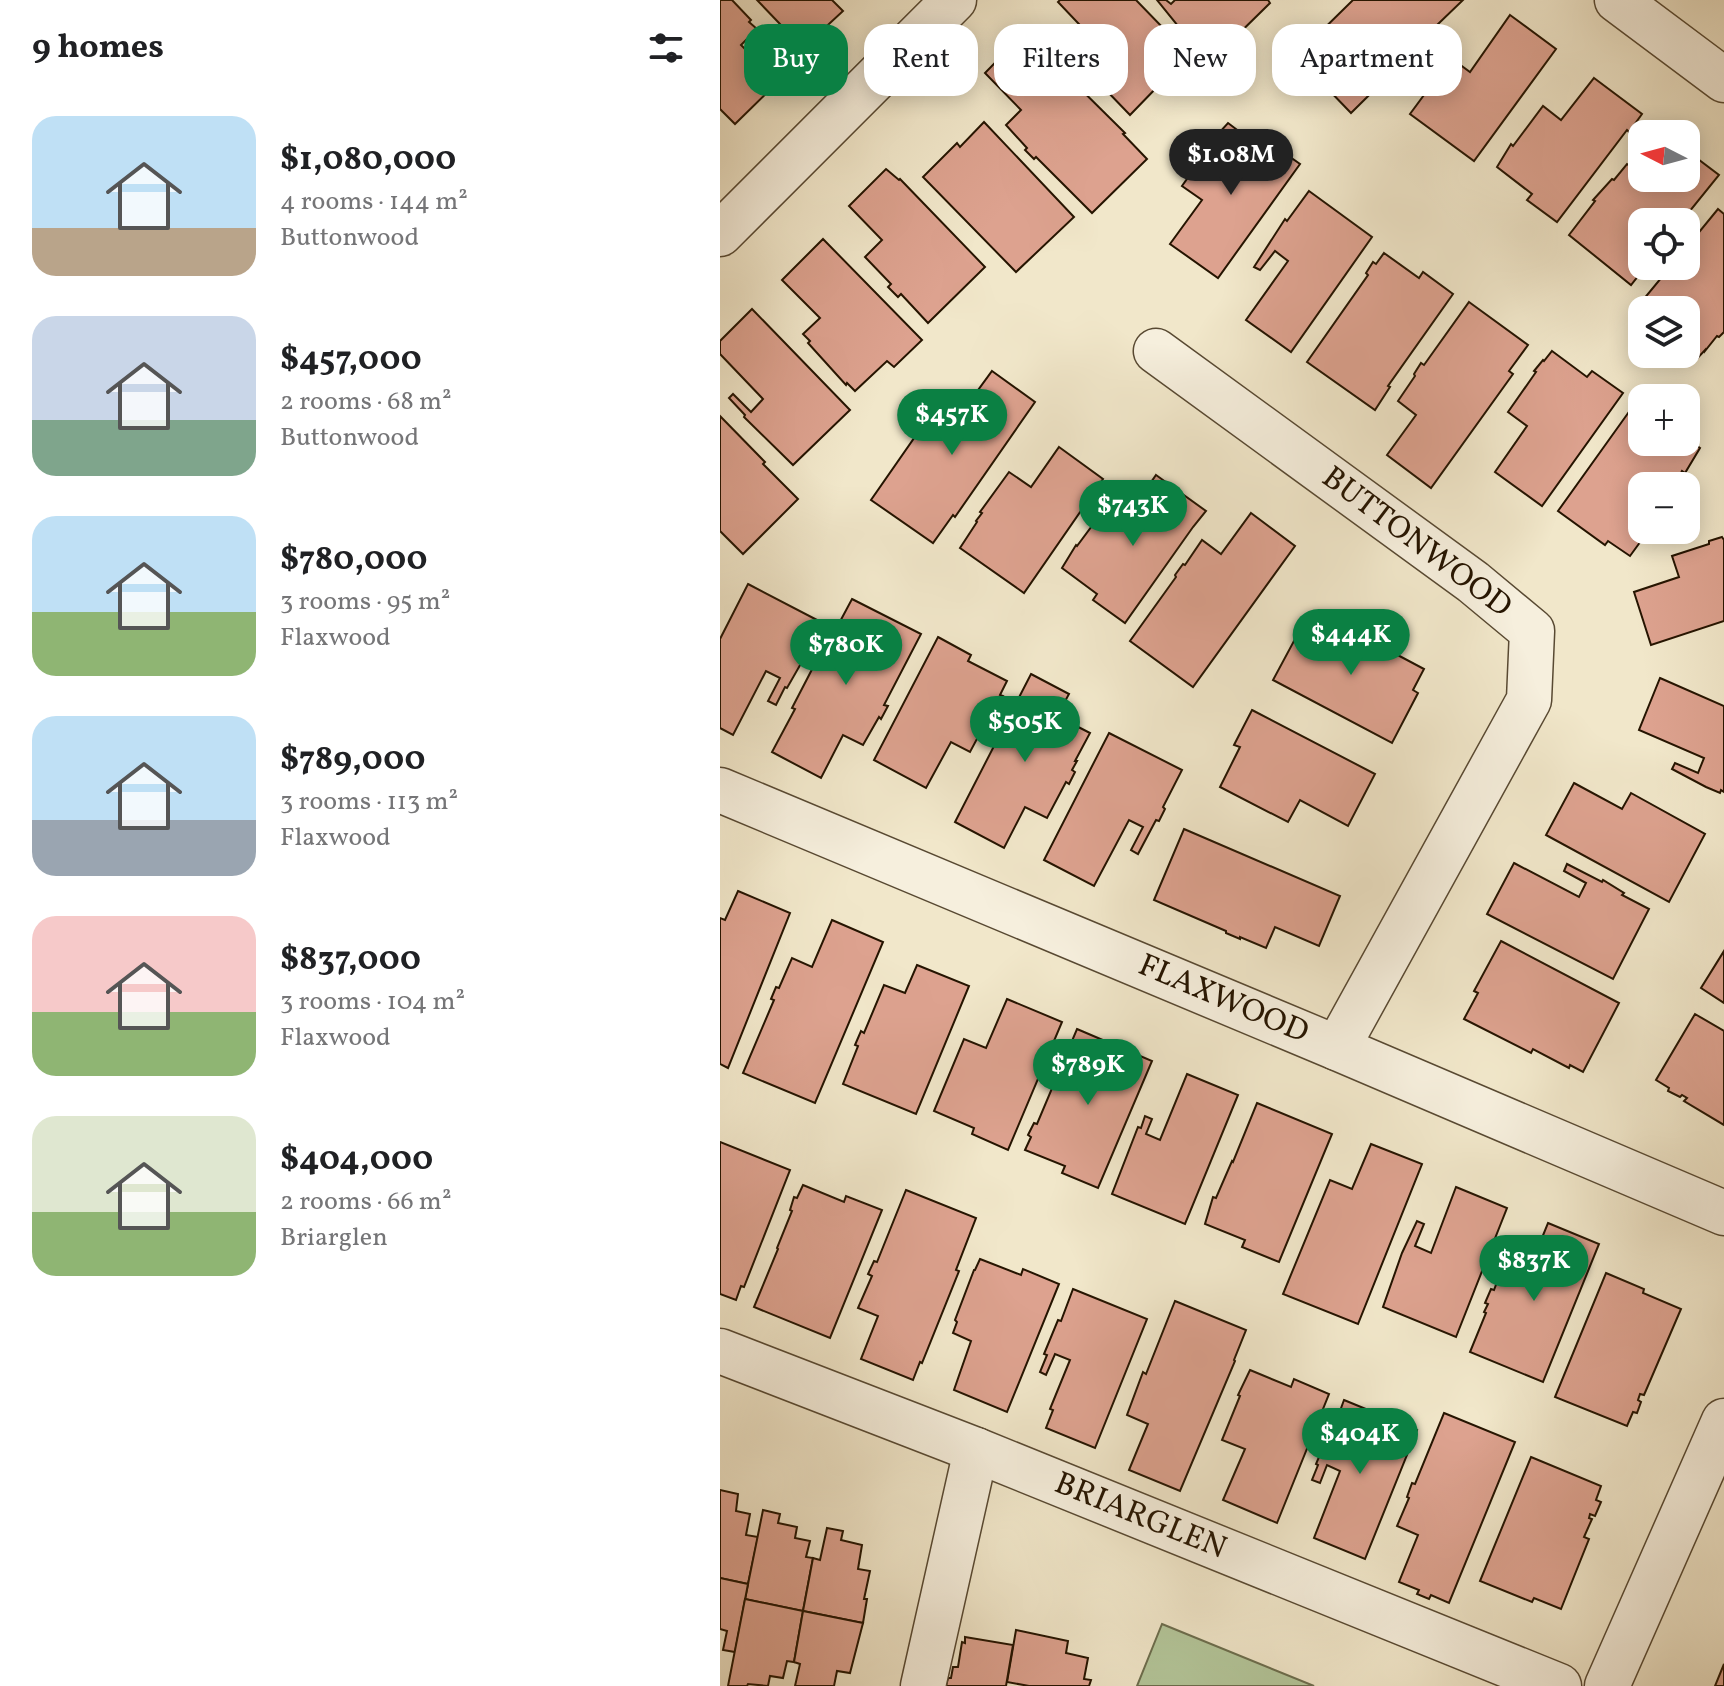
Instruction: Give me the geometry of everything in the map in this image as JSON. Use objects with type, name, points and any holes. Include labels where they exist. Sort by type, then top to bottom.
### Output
[{"type":"street","points":[[720,234],[954,0]]},
{"type":"street","points":[[1617,0],[1724,80]]},
{"type":"street","name":"BUTTONWOOD","points":[[1156,351],[1473,582],[1532,631],[1529,700],[1337,1048]]},
{"type":"street","name":"FLAXWOOD","points":[[720,790],[1724,1213]]},
{"type":"street","name":"BRIARGLEN","points":[[720,1351],[976,1450],[1559,1686]]},
{"type":"street","points":[[1607,1686],[1724,1421]]},
{"type":"street","points":[[923,1686],[976,1450]]},
{"type":"green space","points":[[1162,1624],[1314,1686],[1137,1686]]},
{"type":"building","points":[[720,0],[732,0],[751,20],[751,24],[744,24],[744,42],[741,45],[744,48],[744,96],[764,96],[735,124],[720,109]]},
{"type":"building","points":[[757,0],[832,0],[843,11],[829,24],[780,24]]},
{"type":"building","points":[[1136,0],[1159,24],[1144,24],[1144,96],[1148,96],[1130,115],[1112,96],[1128,96],[1128,24],[1079,24],[1058,2]]},
{"type":"building","points":[[1157,0],[1166,0],[1171,4],[1175,0],[1268,0],[1270,3],[1249,24],[1176,24]]},
{"type":"building","points":[[1353,0],[1463,0],[1438,24],[1329,24]]},
{"type":"building","points":[[1510,15],[1556,49],[1474,161],[1410,114],[1423,96],[1462,96],[1462,66],[1470,72]]},
{"type":"building","points":[[994,64],[994,82],[985,73]]},
{"type":"building","points":[[1594,78],[1642,114],[1638,120],[1628,120],[1628,131],[1557,222],[1527,200],[1532,194],[1497,167],[1511,144],[1513,146],[1543,106],[1561,120]]},
{"type":"building","points":[[1007,96],[1088,96],[1147,159],[1092,213],[1036,157],[1034,159],[1025,150],[1027,148],[1006,125],[1021,110]]},
{"type":"building","points":[[1335,96],[1368,96],[1351,113]]},
{"type":"building","points":[[984,122],[1074,217],[1016,272],[923,177],[957,143],[960,147]]},
{"type":"building","points":[[1228,123],[1261,148],[1267,141],[1300,164],[1218,278],[1170,244],[1202,200],[1182,186],[1209,144]]},
{"type":"building","points":[[1700,161],[1719,175],[1692,208],[1628,208],[1628,280],[1635,280],[1631,285],[1569,235],[1593,200],[1627,164],[1628,192],[1700,192]]},
{"type":"building","points":[[886,169],[900,179],[985,267],[928,323],[901,294],[898,297],[888,287],[891,284],[865,257],[882,240],[849,206]]},
{"type":"building","points":[[1309,191],[1372,237],[1291,352],[1246,320],[1288,261],[1275,251],[1260,270],[1254,267],[1285,219],[1287,221]]},
{"type":"building","points":[[1718,209],[1724,214],[1724,332],[1700,355],[1700,296],[1646,296],[1659,280],[1700,280],[1700,231]]},
{"type":"building","points":[[823,239],[922,340],[894,367],[887,361],[855,391],[808,343],[810,341],[803,334],[820,318],[782,280]]},
{"type":"building","points":[[1384,253],[1419,278],[1423,272],[1453,294],[1388,386],[1375,410],[1307,362],[1368,275],[1366,273],[1373,262],[1376,264]]},
{"type":"building","points":[[1469,302],[1528,345],[1509,371],[1513,374],[1431,488],[1387,455],[1416,415],[1398,401],[1421,363],[1424,365]]},
{"type":"building","points":[[752,309],[850,410],[793,465],[729,398],[733,394],[751,412],[763,399],[720,354],[720,341]]},
{"type":"building","points":[[1552,351],[1587,377],[1592,371],[1623,393],[1542,506],[1495,472],[1527,426],[1508,412],[1534,371]]},
{"type":"building","points":[[992,371],[1035,402],[955,517],[953,515],[933,543],[871,500],[942,398],[962,412]]},
{"type":"building","points":[[1628,413],[1628,456],[1695,456],[1686,472],[1628,472],[1628,544],[1639,544],[1630,556],[1608,541],[1605,545],[1558,511]]},
{"type":"building","points":[[720,416],[798,499],[743,554],[720,531]]},
{"type":"building","points":[[1059,447],[1103,479],[1024,593],[960,548],[980,512],[1009,472],[1031,487]]},
{"type":"building","points":[[1156,475],[1206,511],[1125,623],[1093,600],[1097,594],[1062,568],[1106,507],[1125,520]]},
{"type":"building","points":[[1251,513],[1295,546],[1193,687],[1130,641],[1202,540],[1221,554]]},
{"type":"building","points":[[1722,537],[1724,621],[1651,645],[1634,592],[1679,577],[1672,556]]},
{"type":"building","points":[[748,584],[819,621],[805,648],[803,660],[776,705],[768,701],[780,678],[766,671],[733,735],[720,728],[720,639]]},
{"type":"building","points":[[852,599],[921,634],[884,705],[888,706],[863,745],[843,735],[821,778],[772,752],[834,627],[836,629]]},
{"type":"building","points":[[1309,613],[1326,619],[1342,630],[1345,627],[1424,669],[1413,690],[1418,693],[1392,743],[1273,680]]},
{"type":"building","points":[[938,637],[971,655],[968,661],[1007,681],[1000,695],[1003,696],[970,752],[951,742],[926,788],[874,760]]},
{"type":"building","points":[[1031,674],[1069,694],[1057,716],[1090,733],[1075,761],[1072,770],[1075,772],[1069,784],[1066,782],[1047,818],[1025,807],[1004,848],[955,822]]},
{"type":"building","points":[[1660,678],[1724,706],[1724,792],[1706,787],[1672,769],[1675,763],[1698,773],[1704,758],[1639,730]]},
{"type":"building","points":[[1252,710],[1375,774],[1348,826],[1300,800],[1288,822],[1220,787],[1240,747],[1234,745]]},
{"type":"building","points":[[1109,733],[1182,770],[1159,821],[1156,820],[1138,854],[1131,850],[1143,827],[1129,820],[1094,886],[1044,860]]},
{"type":"building","points":[[1574,783],[1622,809],[1631,793],[1705,834],[1669,902],[1546,835]]},
{"type":"building","points":[[1184,829],[1340,896],[1319,946],[1275,927],[1266,948],[1154,900]]},
{"type":"building","points":[[1514,863],[1579,897],[1586,883],[1564,871],[1567,864],[1603,880],[1624,893],[1622,895],[1649,909],[1613,979],[1487,914]]},
{"type":"building","points":[[738,891],[790,913],[728,1068],[720,1064],[720,918],[725,920]]},
{"type":"building","points":[[832,920],[883,942],[815,1103],[743,1073],[774,1000],[771,999],[776,987],[779,988],[792,958],[812,967]]},
{"type":"building","points":[[1501,941],[1619,1003],[1583,1072],[1533,1049],[1531,1053],[1464,1019],[1478,993],[1474,991]]},
{"type":"building","points":[[1724,951],[1724,1003],[1701,988]]},
{"type":"building","points":[[917,965],[969,986],[916,1114],[843,1084],[858,1046],[855,1045],[861,1031],[864,1033],[884,985],[905,993]]},
{"type":"building","points":[[1007,999],[1062,1022],[1008,1150],[972,1134],[974,1128],[934,1111],[964,1039],[986,1048]]},
{"type":"building","points":[[1695,1014],[1724,1031],[1724,1125],[1684,1101],[1687,1098],[1668,1091],[1669,1088],[1656,1080]]},
{"type":"building","points":[[1077,1029],[1152,1061],[1098,1188],[1062,1173],[1065,1166],[1025,1150],[1031,1137],[1028,1135],[1034,1123],[1037,1124]]},
{"type":"building","points":[[1187,1074],[1238,1095],[1185,1224],[1112,1194],[1138,1127],[1141,1128],[1145,1116],[1152,1119],[1146,1134],[1160,1140]]},
{"type":"building","points":[[1257,1103],[1332,1134],[1279,1262],[1242,1247],[1245,1240],[1205,1224],[1213,1197],[1216,1198],[1233,1162]]},
{"type":"building","points":[[720,1142],[790,1170],[744,1287],[741,1286],[736,1300],[720,1294]]},
{"type":"building","points":[[1371,1144],[1422,1164],[1358,1324],[1283,1294],[1330,1180],[1352,1189]]},
{"type":"building","points":[[803,1185],[844,1202],[846,1196],[882,1210],[830,1338],[754,1307],[792,1211],[794,1197],[797,1198]]},
{"type":"building","points":[[1456,1187],[1507,1208],[1456,1337],[1383,1307],[1417,1221],[1424,1224],[1415,1246],[1431,1253]]},
{"type":"building","points":[[906,1190],[976,1218],[956,1270],[959,1271],[913,1380],[861,1359],[878,1316],[858,1308],[872,1276],[868,1274],[874,1261],[877,1262]]},
{"type":"building","points":[[1548,1223],[1599,1244],[1543,1382],[1470,1352],[1486,1313],[1488,1304],[1485,1303],[1491,1289],[1494,1290],[1509,1250],[1533,1260]]},
{"type":"building","points":[[980,1259],[1021,1275],[1023,1269],[1059,1284],[1007,1412],[954,1390],[971,1341],[953,1333],[955,1320]]},
{"type":"building","points":[[1606,1273],[1681,1309],[1644,1395],[1640,1394],[1637,1413],[1633,1412],[1627,1426],[1555,1397]]},
{"type":"building","points":[[1073,1289],[1147,1319],[1095,1448],[1046,1428],[1053,1410],[1050,1409],[1070,1360],[1055,1354],[1046,1375],[1040,1372],[1047,1355],[1044,1354]]},
{"type":"building","points":[[1175,1301],[1246,1330],[1180,1491],[1129,1470],[1148,1424],[1127,1415]]},
{"type":"building","points":[[1250,1370],[1291,1387],[1294,1379],[1329,1394],[1277,1523],[1223,1500],[1245,1449],[1222,1440]]},
{"type":"building","points":[[1344,1400],[1417,1430],[1365,1559],[1314,1538],[1340,1471],[1327,1465],[1320,1483],[1312,1480],[1320,1449],[1329,1431],[1332,1433]]},
{"type":"building","points":[[1444,1413],[1515,1442],[1449,1603],[1431,1595],[1429,1599],[1417,1594],[1419,1590],[1399,1582],[1418,1535],[1397,1526],[1412,1483],[1415,1484]]},
{"type":"building","points":[[1531,1457],[1601,1486],[1596,1500],[1601,1502],[1595,1516],[1590,1514],[1589,1518],[1592,1519],[1584,1537],[1589,1539],[1561,1609],[1534,1598],[1532,1602],[1480,1581]]},
{"type":"building","points":[[720,1490],[738,1494],[736,1511],[750,1514],[746,1535],[758,1537],[748,1584],[720,1578]]},
{"type":"building","points":[[763,1510],[780,1514],[778,1523],[797,1527],[795,1538],[810,1541],[806,1557],[813,1558],[803,1611],[745,1599]]},
{"type":"building","points":[[827,1528],[843,1531],[841,1540],[862,1545],[858,1569],[870,1571],[863,1623],[803,1611],[813,1558],[820,1560]]},
{"type":"building","points":[[720,1578],[748,1584],[735,1652],[723,1650],[727,1631],[720,1629]]},
{"type":"building","points":[[745,1599],[803,1611],[794,1662],[787,1661],[783,1678],[770,1676],[768,1686],[728,1686]]},
{"type":"building","points":[[803,1611],[863,1623],[850,1673],[837,1671],[834,1686],[795,1686],[800,1664],[794,1662]]},
{"type":"building","points":[[1016,1630],[1068,1641],[1066,1653],[1088,1658],[1084,1679],[1091,1680],[1089,1686],[1029,1686],[1007,1682]]},
{"type":"building","points":[[965,1637],[1013,1645],[1006,1686],[946,1686],[953,1667],[958,1667]]},
{"type":"building","points":[[1724,1664],[1724,1686],[1715,1686]]}]
